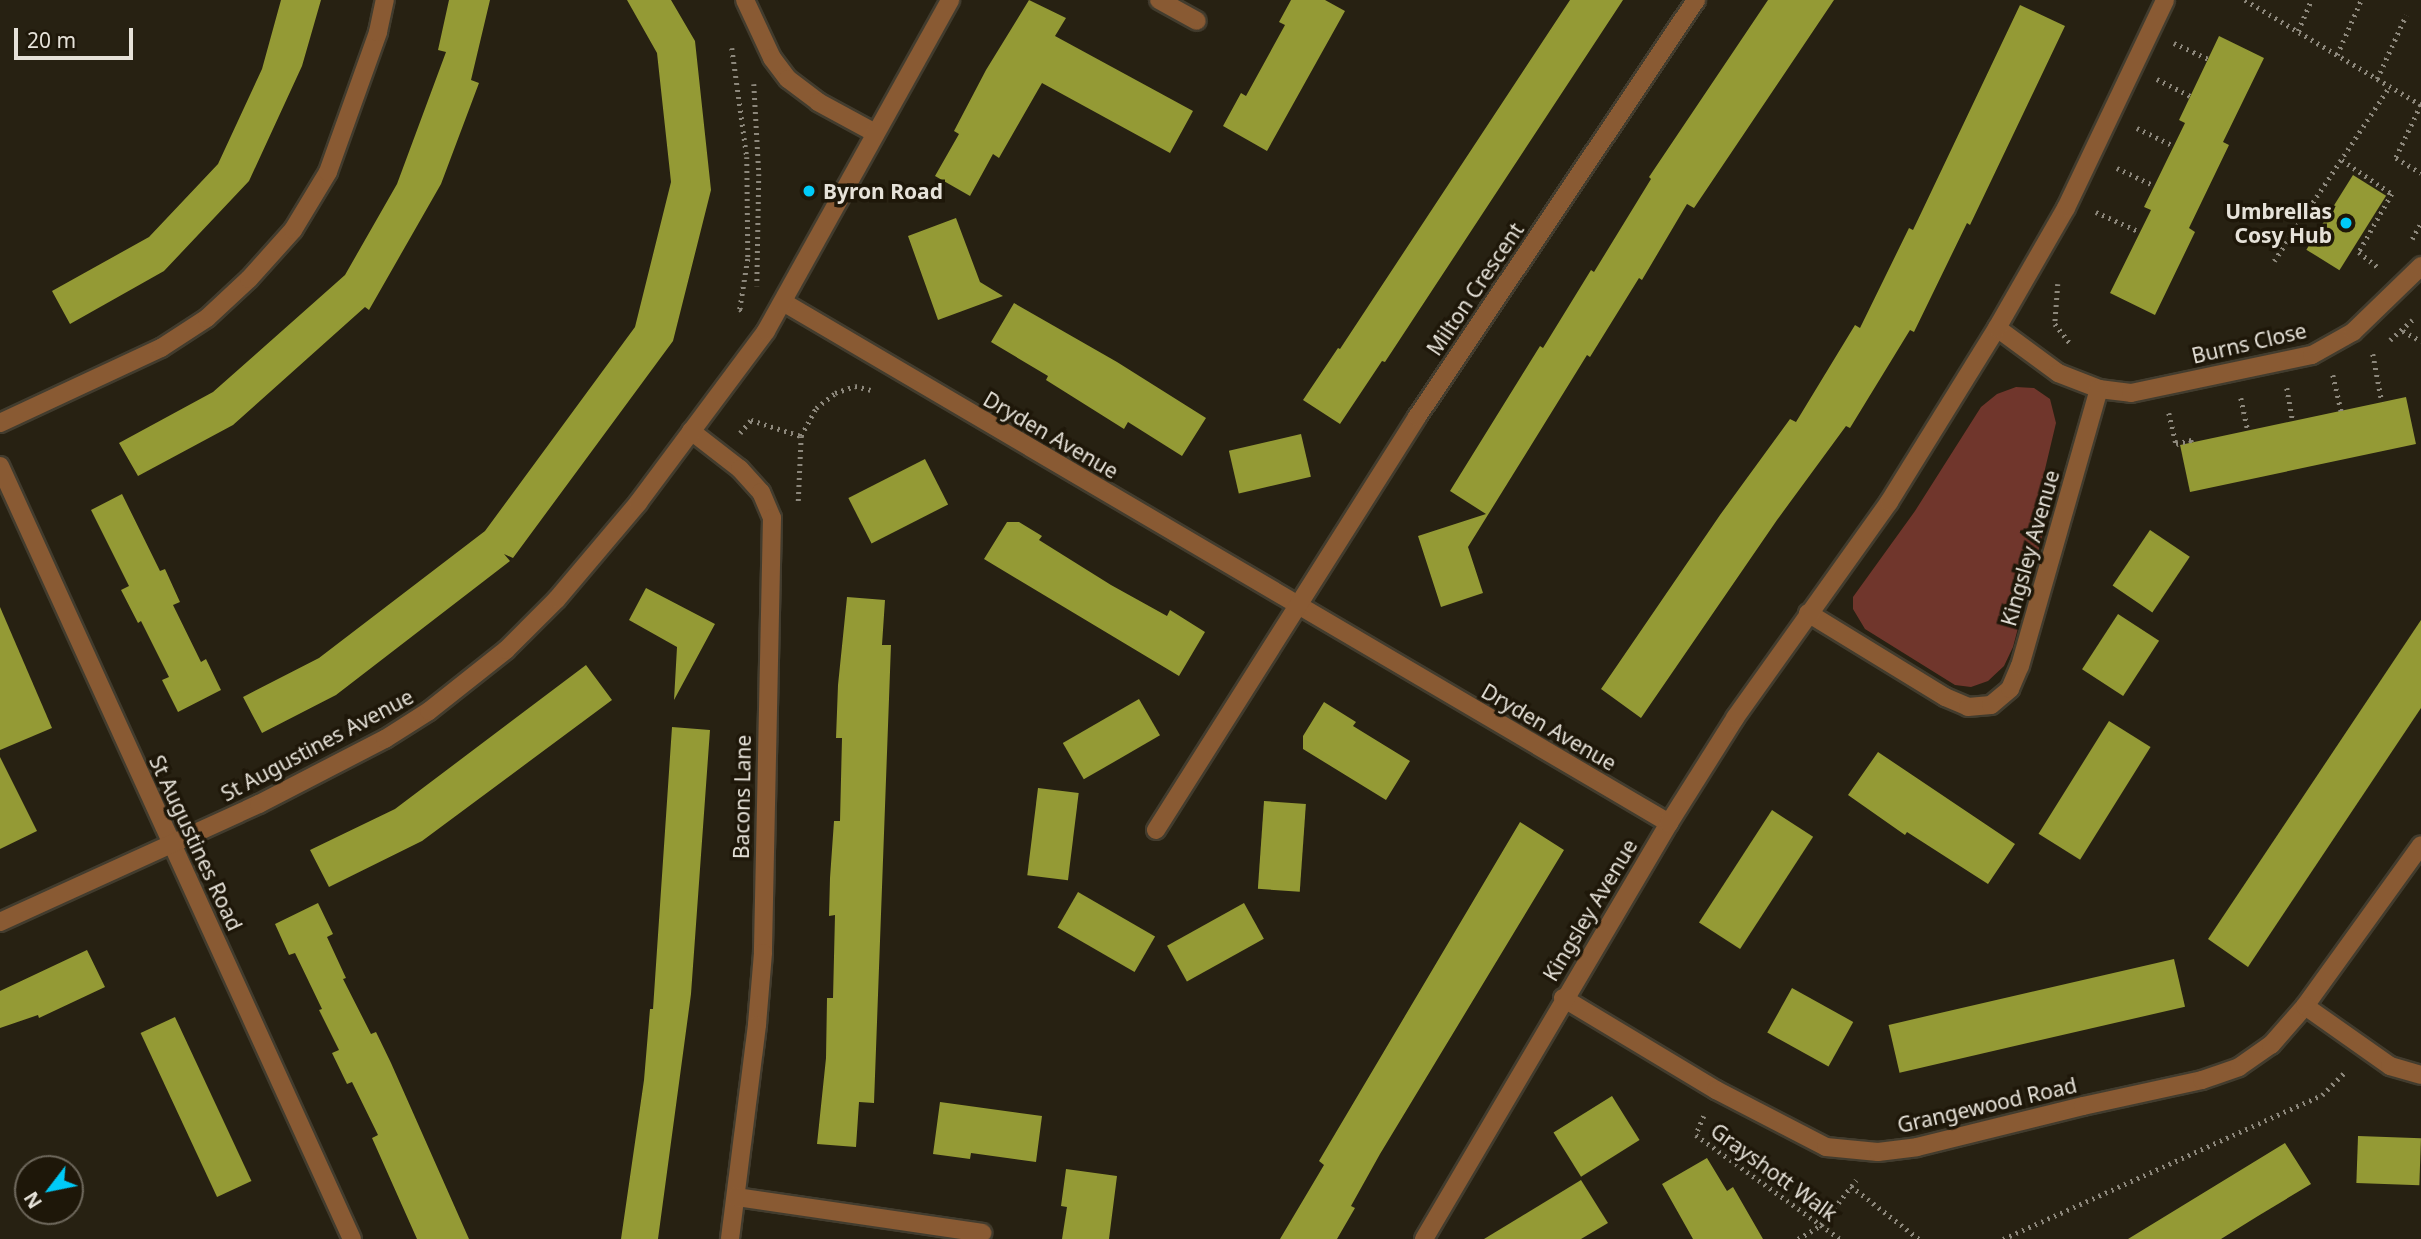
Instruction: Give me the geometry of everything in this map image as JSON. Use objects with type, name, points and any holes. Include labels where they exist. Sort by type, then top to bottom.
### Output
[{"type":"street","points":[[0,423],[161,348],[207,318],[258,269],[293,230],[328,172],[378,32],[385,0]]},
{"type":"street","points":[[783,302],[950,0]]},
{"type":"street","points":[[1159,0],[1197,21]]},
{"type":"street","name":"Milton Crescent","points":[[1297,607],[1417,417],[1696,0]]},
{"type":"street","name":"Kingsley Avenue","points":[[1424,1239],[1563,998],[1735,718],[1889,502],[1997,328],[2066,208],[2165,0]]},
{"type":"street","points":[[747,5],[772,58],[788,79],[818,102],[875,133]]},
{"type":"street","name":"Burns Close","points":[[2099,388],[2131,393],[2312,355],[2353,332],[2389,301],[2421,266]]},
{"type":"street","name":"Dryden Avenue","points":[[783,302],[1297,607],[1669,823]]},
{"type":"street","name":"St Augustines Avenue","points":[[0,922],[304,782],[429,712],[506,650],[557,599],[638,503],[766,331],[783,302]]},
{"type":"street","points":[[1997,328],[2058,373],[2099,388]]},
{"type":"street","name":"Kingsley Avenue","points":[[1808,613],[1945,697],[1968,707],[1991,705],[2010,689],[2020,666],[2099,388]]},
{"type":"street","name":"Bacons Lane","points":[[691,431],[722,454],[761,492],[772,518],[763,953],[730,1239]]},
{"type":"street","name":"St Augustines Road","points":[[0,466],[352,1239]]},
{"type":"street","points":[[1156,830],[1297,607]]},
{"type":"street","name":"Grangewood Road","points":[[1563,998],[1716,1090],[1826,1147],[1878,1152],[1917,1147],[2082,1106],[2202,1080],[2239,1067],[2271,1045],[2305,1006],[2415,868],[2421,845]]},
{"type":"street","points":[[2305,1006],[2390,1066],[2421,1075]]},
{"type":"street","points":[[736,1197],[982,1233]]},
{"type":"path","points":[[2245,0],[2421,105],[2396,158],[2421,173]]},
{"type":"path","points":[[2260,9],[2264,0]]},
{"type":"path","points":[[2298,31],[2311,0]]},
{"type":"path","points":[[2337,55],[2361,0]]},
{"type":"path","points":[[747,5],[727,29],[736,62],[747,157],[748,259],[740,309],[766,331]]},
{"type":"path","points":[[2377,79],[2406,15]]},
{"type":"path","points":[[2169,55],[2180,33]]},
{"type":"path","points":[[2174,43],[2209,59]]},
{"type":"path","points":[[2151,91],[2163,67]]},
{"type":"path","points":[[754,77],[759,174],[757,296],[766,331]]},
{"type":"path","points":[[2157,79],[2191,96]]},
{"type":"path","points":[[2274,261],[2389,87]]},
{"type":"path","points":[[2129,137],[2139,115]]},
{"type":"path","points":[[2133,127],[2174,146]]},
{"type":"path","points":[[2108,177],[2119,157]]},
{"type":"path","points":[[2342,160],[2392,194],[2359,252],[2388,275]]},
{"type":"path","points":[[2113,166],[2155,186]]},
{"type":"path","points":[[2087,222],[2098,199]]},
{"type":"path","points":[[2092,210],[2140,232]]},
{"type":"path","points":[[2407,246],[2421,223]]},
{"type":"path","points":[[2058,279],[2055,324],[2072,345]]},
{"type":"path","points":[[2403,331],[2421,341]]},
{"type":"path","points":[[2373,354],[2382,402]]},
{"type":"path","points":[[772,518],[798,510],[801,436],[816,408],[835,393],[855,386],[871,390],[887,362]]},
{"type":"path","points":[[2333,375],[2341,411]]},
{"type":"path","points":[[2286,383],[2293,421]]},
{"type":"path","points":[[2241,394],[2248,431]]},
{"type":"path","points":[[2168,411],[2176,444],[2191,440],[2192,444]]},
{"type":"path","points":[[722,454],[751,420],[801,436]]},
{"type":"path","points":[[2003,1239],[2322,1096],[2367,1050]]},
{"type":"path","name":"Grayshott Walk","points":[[1716,1090],[1696,1135],[1840,1239]]},
{"type":"path","points":[[1798,1239],[1821,1225],[1878,1152]]},
{"type":"path","points":[[1852,1186],[1919,1239]]},
{"type":"shaded area","points":[[2016,387],[2034,388],[2050,399],[2056,423],[2041,486],[2053,495],[2013,647],[2004,666],[1988,681],[1971,687],[1955,685],[1865,629],[1853,609],[1853,597],[1915,511],[1981,407],[1997,394]]},
{"type":"building","points":[[281,0],[321,0],[302,66],[249,181],[164,271],[70,324],[52,291],[149,237],[218,164],[262,69]]},
{"type":"building","points":[[449,0],[490,0],[471,80],[479,83],[441,184],[369,310],[365,307],[233,425],[138,476],[119,443],[213,392],[345,275],[397,184],[446,52],[438,50]]},
{"type":"building","points":[[627,0],[671,0],[695,41],[711,190],[673,341],[513,558],[504,554],[510,561],[336,695],[262,733],[243,697],[319,658],[485,531],[635,327],[671,182],[657,53]]},
{"type":"building","points":[[1029,0],[1066,18],[1055,36],[1193,111],[1170,153],[1042,83],[999,158],[993,154],[970,196],[935,176],[959,134],[954,131],[986,70]]},
{"type":"building","points":[[1291,0],[1325,0],[1345,11],[1267,151],[1223,126],[1241,93],[1246,96],[1285,25],[1279,22]]},
{"type":"building","points":[[1570,0],[1623,0],[1385,362],[1382,361],[1340,424],[1303,400],[1338,348],[1340,349]]},
{"type":"building","points":[[1768,0],[1834,0],[1694,208],[1687,204],[1642,280],[1639,278],[1590,357],[1587,355],[1468,547],[1483,593],[1441,607],[1418,536],[1486,514],[1450,491],[1540,346],[1543,348],[1591,270],[1594,272],[1651,179],[1649,177]]},
{"type":"building","points":[[2020,5],[2065,26],[1970,225],[1967,223],[1914,332],[1910,330],[1850,428],[1846,426],[1777,520],[1641,718],[1601,689],[1720,515],[1790,419],[1796,422],[1855,325],[1860,328],[1909,228],[1913,230]]},
{"type":"building","points":[[2219,36],[2264,58],[2223,142],[2229,145],[2189,228],[2195,232],[2155,315],[2110,293],[2151,210],[2144,207],[2185,123],[2179,120]]},
{"type":"building","name":"Umbrellas Cosy Hub","points":[[2353,175],[2386,196],[2339,270],[2306,250]]},
{"type":"building","points":[[956,218],[980,282],[1003,296],[938,320],[908,236]]},
{"type":"building","points":[[1014,303],[1117,362],[1206,418],[1182,456],[1128,422],[1124,429],[1046,380],[1048,376],[991,342]]},
{"type":"building","points":[[2406,397],[2416,444],[2190,492],[2180,445]]},
{"type":"building","points":[[1301,434],[1311,477],[1239,494],[1229,451]]},
{"type":"building","points":[[925,459],[948,504],[872,543],[848,498]]},
{"type":"building","points":[[122,494],[160,571],[165,569],[180,602],[173,605],[201,662],[206,659],[221,690],[178,712],[162,680],[169,677],[141,621],[138,623],[121,590],[129,586],[91,510]]},
{"type":"building","points":[[1007,522],[1019,522],[1042,536],[1039,540],[1111,585],[1167,616],[1170,610],[1205,632],[1179,676],[984,559]]},
{"type":"building","points":[[2150,530],[2190,557],[2152,612],[2113,586]]},
{"type":"building","points":[[646,588],[715,624],[674,700],[677,647],[629,620]]},
{"type":"building","points":[[847,597],[885,600],[882,645],[891,645],[874,1103],[859,1102],[856,1147],[817,1144],[826,1058],[827,998],[833,998],[835,915],[829,916],[830,878],[834,821],[840,821],[842,738],[836,738],[838,685]]},
{"type":"building","points":[[0,607],[52,728],[0,750]]},
{"type":"building","points":[[2118,614],[2159,641],[2123,696],[2082,669]]},
{"type":"building","points":[[2421,620],[2421,708],[2248,967],[2208,939]]},
{"type":"building","points":[[586,665],[612,700],[422,841],[329,887],[310,850],[395,809]]},
{"type":"building","points":[[1139,699],[1160,735],[1084,779],[1063,743]]},
{"type":"building","points":[[1324,702],[1356,722],[1353,726],[1410,761],[1386,800],[1303,749],[1303,736]]},
{"type":"building","points":[[2109,721],[2151,747],[2080,860],[2039,834]]},
{"type":"building","points":[[672,727],[710,730],[691,994],[658,1239],[621,1239],[644,1080],[650,1009],[653,1009]]},
{"type":"building","points":[[1878,752],[2015,844],[1988,884],[1907,832],[1905,835],[1848,795]]},
{"type":"building","points":[[0,757],[37,831],[0,849]]},
{"type":"building","points":[[1038,788],[1079,793],[1068,880],[1027,875]]},
{"type":"building","points":[[1264,801],[1306,804],[1300,892],[1258,889]]},
{"type":"building","points":[[1772,810],[1813,837],[1740,949],[1699,922]]},
{"type":"building","points":[[1520,822],[1564,850],[1380,1154],[1351,1206],[1355,1208],[1337,1239],[1280,1239],[1324,1165],[1319,1161]]},
{"type":"building","points":[[1078,892],[1155,936],[1135,972],[1058,928]]},
{"type":"building","points":[[318,903],[333,934],[327,937],[346,978],[343,979],[371,1034],[376,1032],[469,1239],[417,1239],[372,1138],[378,1135],[352,1082],[347,1084],[332,1053],[339,1050],[319,1010],[322,1009],[295,953],[289,955],[275,924]]},
{"type":"building","points":[[1244,903],[1264,939],[1187,982],[1167,946]]},
{"type":"building","points":[[87,950],[105,987],[39,1018],[38,1015],[0,1028],[0,991]]},
{"type":"building","points":[[2174,959],[2185,1007],[1900,1073],[1889,1025]]},
{"type":"building","points":[[1792,988],[1853,1022],[1828,1067],[1767,1033]]},
{"type":"building","points":[[175,1017],[251,1181],[217,1197],[141,1033]]},
{"type":"building","points":[[1612,1096],[1640,1140],[1581,1177],[1553,1133]]},
{"type":"building","points":[[940,1102],[1042,1116],[1036,1162],[971,1153],[970,1159],[933,1154]]},
{"type":"building","points":[[2358,1136],[2421,1138],[2419,1185],[2356,1183]]},
{"type":"building","points":[[2285,1143],[2311,1184],[2221,1239],[2128,1239]]},
{"type":"building","points":[[1707,1158],[1727,1191],[1733,1187],[1763,1239],[1693,1239],[1662,1184]]},
{"type":"building","points":[[1066,1169],[1117,1176],[1109,1239],[1062,1239],[1067,1207],[1061,1206]]},
{"type":"building","points":[[1581,1180],[1608,1223],[1581,1239],[1484,1239]]},
{"type":"place","name":"Byron Road","points":[[809,191]]},
{"type":"place","name":"Umbrellas Cosy Hub","points":[[2346,223]]}]
